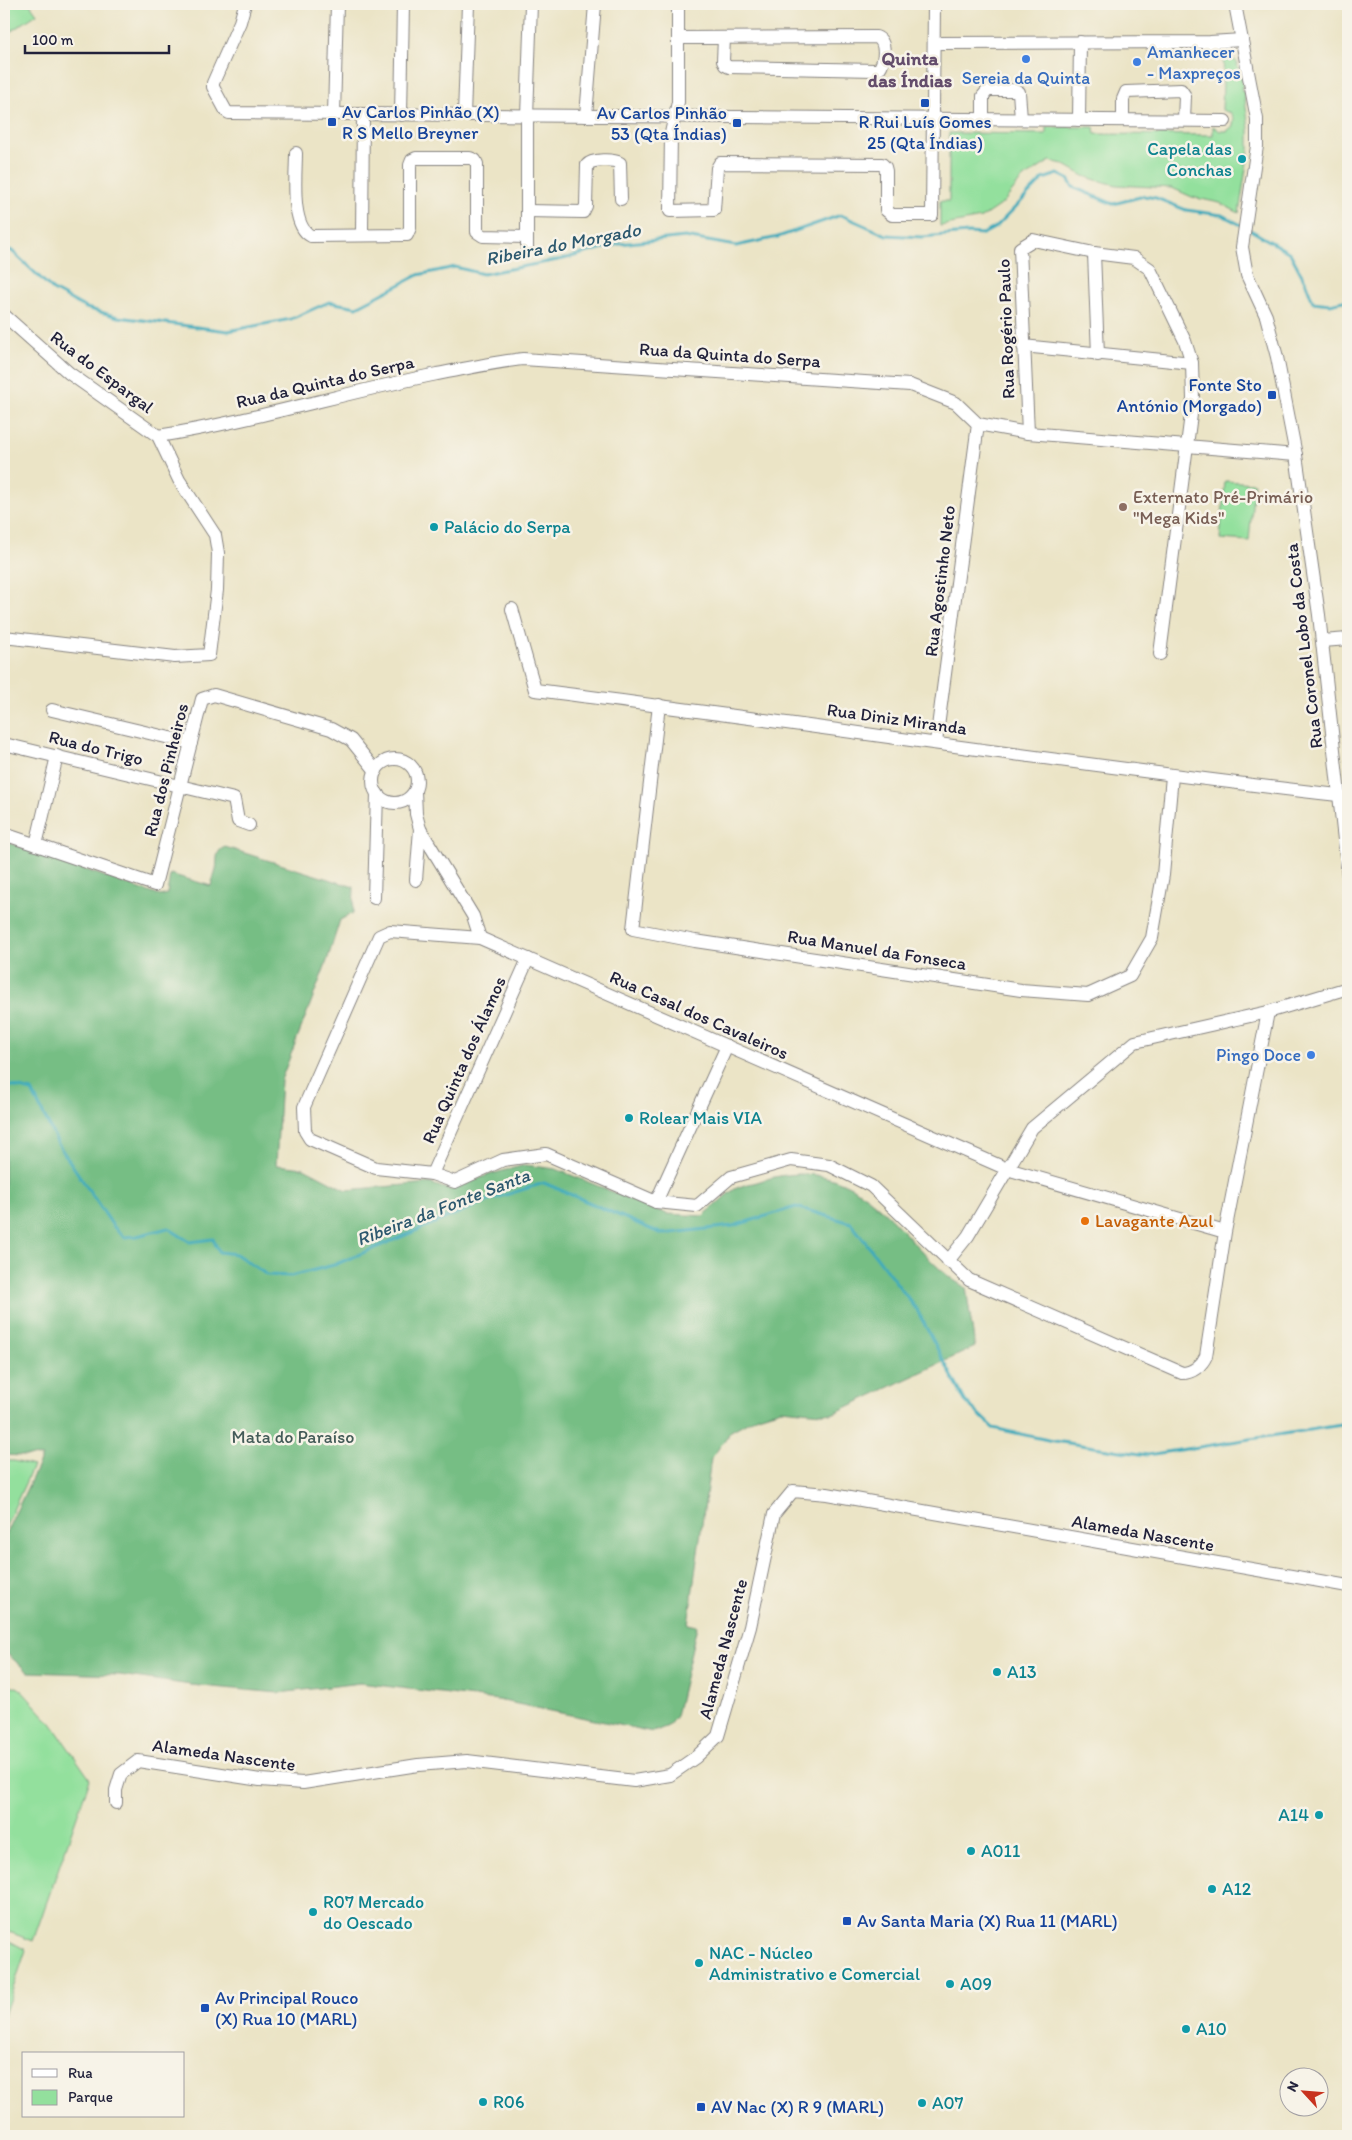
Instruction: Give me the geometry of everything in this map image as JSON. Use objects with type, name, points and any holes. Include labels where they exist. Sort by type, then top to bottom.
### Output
[{"type":"street","points":[[246,4],[213,85],[226,111],[229,113],[1224,121]]},
{"type":"street","points":[[334,114],[337,4]]},
{"type":"street","points":[[401,115],[403,4]]},
{"type":"street","points":[[464,115],[468,4]]},
{"type":"street","points":[[296,153],[296,208],[304,231],[311,236],[405,235],[408,233],[410,165],[414,158],[470,158],[475,160],[477,164],[477,232],[483,236],[527,242],[527,116],[531,4]]},
{"type":"street","points":[[586,116],[596,4]]},
{"type":"street","points":[[678,4],[678,102],[671,133],[670,211],[714,210],[717,168],[720,163],[882,164],[886,166],[886,210],[888,213],[932,215],[934,4]]},
{"type":"street","name":"Rua Coronel Lobo da Costa","points":[[1235,4],[1257,119],[1257,146],[1242,247],[1247,275],[1266,316],[1277,357],[1296,455],[1323,642],[1338,795],[1345,833],[1348,876]]},
{"type":"street","points":[[678,38],[876,37],[884,43],[882,63],[877,70],[729,67],[723,61],[724,38]]},
{"type":"street","points":[[934,43],[1210,42],[1242,40]]},
{"type":"street","points":[[1079,120],[1080,42]]},
{"type":"street","points":[[983,119],[983,96],[988,90],[1015,90],[1019,92],[1021,119]]},
{"type":"street","points":[[1123,120],[1123,99],[1126,92],[1181,90],[1185,96],[1184,120]]},
{"type":"street","points":[[362,235],[363,114]]},
{"type":"street","points":[[527,211],[582,212],[586,206],[587,165],[591,162],[616,161],[620,163],[620,199]]},
{"type":"street","name":"Rua Rogério Paulo","points":[[1028,433],[1020,248],[1033,240],[1094,253],[1134,258],[1150,269],[1185,340],[1192,363],[1193,399],[1188,447],[1160,654]]},
{"type":"street","points":[[1094,253],[1098,354]]},
{"type":"street","name":"Rua do Espargal","points":[[4,314],[69,373],[158,436]]},
{"type":"street","points":[[1023,346],[1192,363]]},
{"type":"street","name":"Rua da Quinta do Serpa","points":[[158,436],[203,429],[403,381],[501,361],[523,359],[910,384],[956,403],[978,424]]},
{"type":"street","points":[[978,424],[1028,433],[1296,455]]},
{"type":"street","name":"Rua Agostinho Neto","points":[[936,742],[978,424]]},
{"type":"street","points":[[4,637],[175,657],[209,655],[217,590],[218,553],[215,535],[179,480],[158,436]]},
{"type":"street","name":"Rua Diniz Miranda","points":[[512,608],[535,690],[936,742],[1172,776],[1338,795]]},
{"type":"street","points":[[1323,642],[1348,639]]},
{"type":"street","name":"Rua dos Pinheiros","points":[[4,834],[155,885],[202,699],[214,695],[331,729],[350,740],[376,771]]},
{"type":"street","name":"Rua Manuel da Fonseca","points":[[659,705],[634,929],[695,941],[1020,990],[1088,995],[1130,976],[1152,938],[1163,875],[1172,776]]},
{"type":"street","points":[[52,710],[191,743]]},
{"type":"street","name":"Rua do Trigo","points":[[4,744],[234,799],[238,821],[249,824]]},
{"type":"street","points":[[36,845],[57,756]]},
{"type":"street","points":[[374,898],[377,793],[374,778],[376,771],[387,761],[402,760],[409,764],[417,776],[415,791],[416,814],[420,829],[473,916],[480,938]]},
{"type":"street","points":[[377,793],[382,798],[394,803],[406,800],[415,791]]},
{"type":"street","points":[[416,880],[420,829]]},
{"type":"street","name":"Rua Casal dos Cavaleiros","points":[[432,1174],[376,1168],[310,1139],[306,1134],[304,1104],[379,936],[390,931],[480,938],[1007,1169],[1224,1232]]},
{"type":"street","name":"Rua Quinta dos Álamos","points":[[432,1174],[528,959]]},
{"type":"street","points":[[948,1261],[968,1236],[1032,1128],[1135,1042],[1268,1012],[1348,988]]},
{"type":"street","points":[[1333,993],[1348,997]]},
{"type":"street","points":[[432,1174],[455,1182],[503,1160],[546,1154],[656,1202],[697,1206],[731,1177],[791,1160],[829,1165],[871,1186],[967,1279],[984,1288],[1182,1372],[1190,1372],[1202,1364],[1206,1356],[1224,1232],[1268,1012]]},
{"type":"street","points":[[656,1202],[727,1046]]},
{"type":"street","name":"Alameda Nascente","points":[[116,1804],[116,1790],[120,1774],[138,1761],[260,1780],[303,1783],[418,1765],[466,1761],[634,1782],[670,1775],[696,1757],[718,1736],[750,1627],[774,1514],[794,1491],[827,1494],[1348,1586]]},
{"type":"green space","points":[[4,4],[30,4],[37,14],[4,36]]},
{"type":"green space","points":[[1224,52],[1237,62],[1238,69],[1240,69],[1243,86],[1241,87],[1242,92],[1244,92],[1249,129],[1249,149],[1239,213],[1220,203],[1192,197],[1172,188],[1117,185],[1084,176],[1063,164],[1050,161],[1022,179],[1003,203],[981,218],[940,226],[940,201],[949,201],[949,133],[1046,134],[1046,127],[1094,127],[1095,134],[1213,135],[1213,126],[1220,131],[1227,131],[1233,126],[1234,119],[1231,113],[1222,110]]},
{"type":"green space","points":[[1225,481],[1254,483],[1249,541],[1220,539]]},
{"type":"green space","name":"Mata do Paraíso","points":[[4,841],[160,896],[167,894],[170,874],[211,886],[216,871],[219,851],[225,847],[354,887],[353,913],[340,920],[327,961],[281,1080],[276,1165],[304,1168],[346,1190],[429,1183],[450,1190],[488,1175],[525,1165],[556,1169],[667,1214],[703,1216],[734,1189],[744,1185],[774,1177],[791,1175],[807,1174],[822,1176],[852,1187],[866,1196],[891,1218],[942,1271],[966,1288],[975,1347],[832,1414],[781,1409],[758,1416],[731,1431],[711,1459],[688,1624],[697,1626],[676,1716],[668,1726],[653,1732],[498,1700],[360,1683],[279,1693],[191,1685],[120,1675],[28,1672],[6,1653],[4,1654],[4,1537],[42,1457],[4,1455]]},
{"type":"green space","points":[[4,1461],[14,1461],[33,1466],[4,1530]]},
{"type":"green space","points":[[4,1683],[19,1688],[51,1723],[90,1779],[33,1941],[4,1930]]},
{"type":"green space","points":[[4,1938],[26,1950],[4,2015]]},
{"type":"waterway","points":[[1324,4],[1342,4]]},
{"type":"waterway","name":"Ribeira do Morgado","points":[[4,248],[12,251],[53,290],[86,308],[118,317],[228,331],[291,319],[329,302],[357,307],[418,275],[455,267],[483,274],[563,259],[619,244],[685,237],[736,246],[778,237],[841,215],[886,235],[922,237],[968,233],[983,234],[996,227],[1043,179],[1058,174],[1068,179],[1073,187],[1113,204],[1144,196],[1156,198],[1186,210],[1222,215],[1241,225]]},
{"type":"waterway","name":"Ribeira do Morgado","points":[[1247,228],[1290,253],[1305,281],[1313,302],[1330,304],[1348,300]]},
{"type":"waterway","name":"Ribeira da Fonte Santa","points":[[4,1087],[11,1086],[32,1091],[58,1144],[113,1226],[124,1237],[137,1236],[168,1228],[190,1242],[213,1239],[219,1252],[236,1254],[267,1275],[291,1276],[334,1265],[489,1200],[544,1183],[662,1234],[733,1226],[796,1207],[851,1223],[917,1310],[965,1401],[993,1428],[1048,1440],[1147,1455],[1348,1424]]},
{"type":"place","name":"Sereia da Quinta","points":[[1026,59]]},
{"type":"place","name":"Amanhecer - Maxpreços","points":[[1137,62]]},
{"type":"place","name":"R Rui Luís Gomes 25 (Qta Índias)","points":[[925,103]]},
{"type":"place","name":"Av Carlos Pinhão (X) R S Mello Breyner","points":[[332,122]]},
{"type":"place","name":"Av Carlos Pinhão 53 (Qta Índias)","points":[[737,123]]},
{"type":"place","name":"Capela das Conchas","points":[[1242,159]]},
{"type":"place","name":"Fonte Sto António (Morgado)","points":[[1272,395]]},
{"type":"place","name":"Externato Pré-Primário \"Mega Kids\"","points":[[1123,507]]},
{"type":"place","name":"Palácio do Serpa","points":[[434,527]]},
{"type":"place","name":"Pingo Doce","points":[[1311,1055]]},
{"type":"place","name":"Rolear Mais VIA","points":[[629,1118]]},
{"type":"place","name":"Lavagante Azul","points":[[1085,1221]]},
{"type":"place","name":"A13","points":[[997,1672]]},
{"type":"place","name":"A14","points":[[1319,1815]]},
{"type":"place","name":"A011","points":[[971,1851]]},
{"type":"place","name":"A12","points":[[1212,1889]]},
{"type":"place","name":"R07 Mercado do Oescado","points":[[313,1912]]},
{"type":"place","name":"Av Santa Maria (X) Rua 11 (MARL)","points":[[847,1921]]},
{"type":"place","name":"NAC - Núcleo Administrativo e Comercial","points":[[699,1963]]},
{"type":"place","name":"A09","points":[[950,1984]]},
{"type":"place","name":"Av Principal Rouco (X) Rua 10 (MARL)","points":[[205,2008]]},
{"type":"place","name":"A10","points":[[1186,2029]]},
{"type":"place","name":"R06","points":[[483,2102]]},
{"type":"place","name":"A07","points":[[922,2103]]},
{"type":"place","name":"AV Nac (X) R 9 (MARL)","points":[[701,2107]]},
{"type":"district","name":"Quinta das Índias","points":[[910,69]]}]
